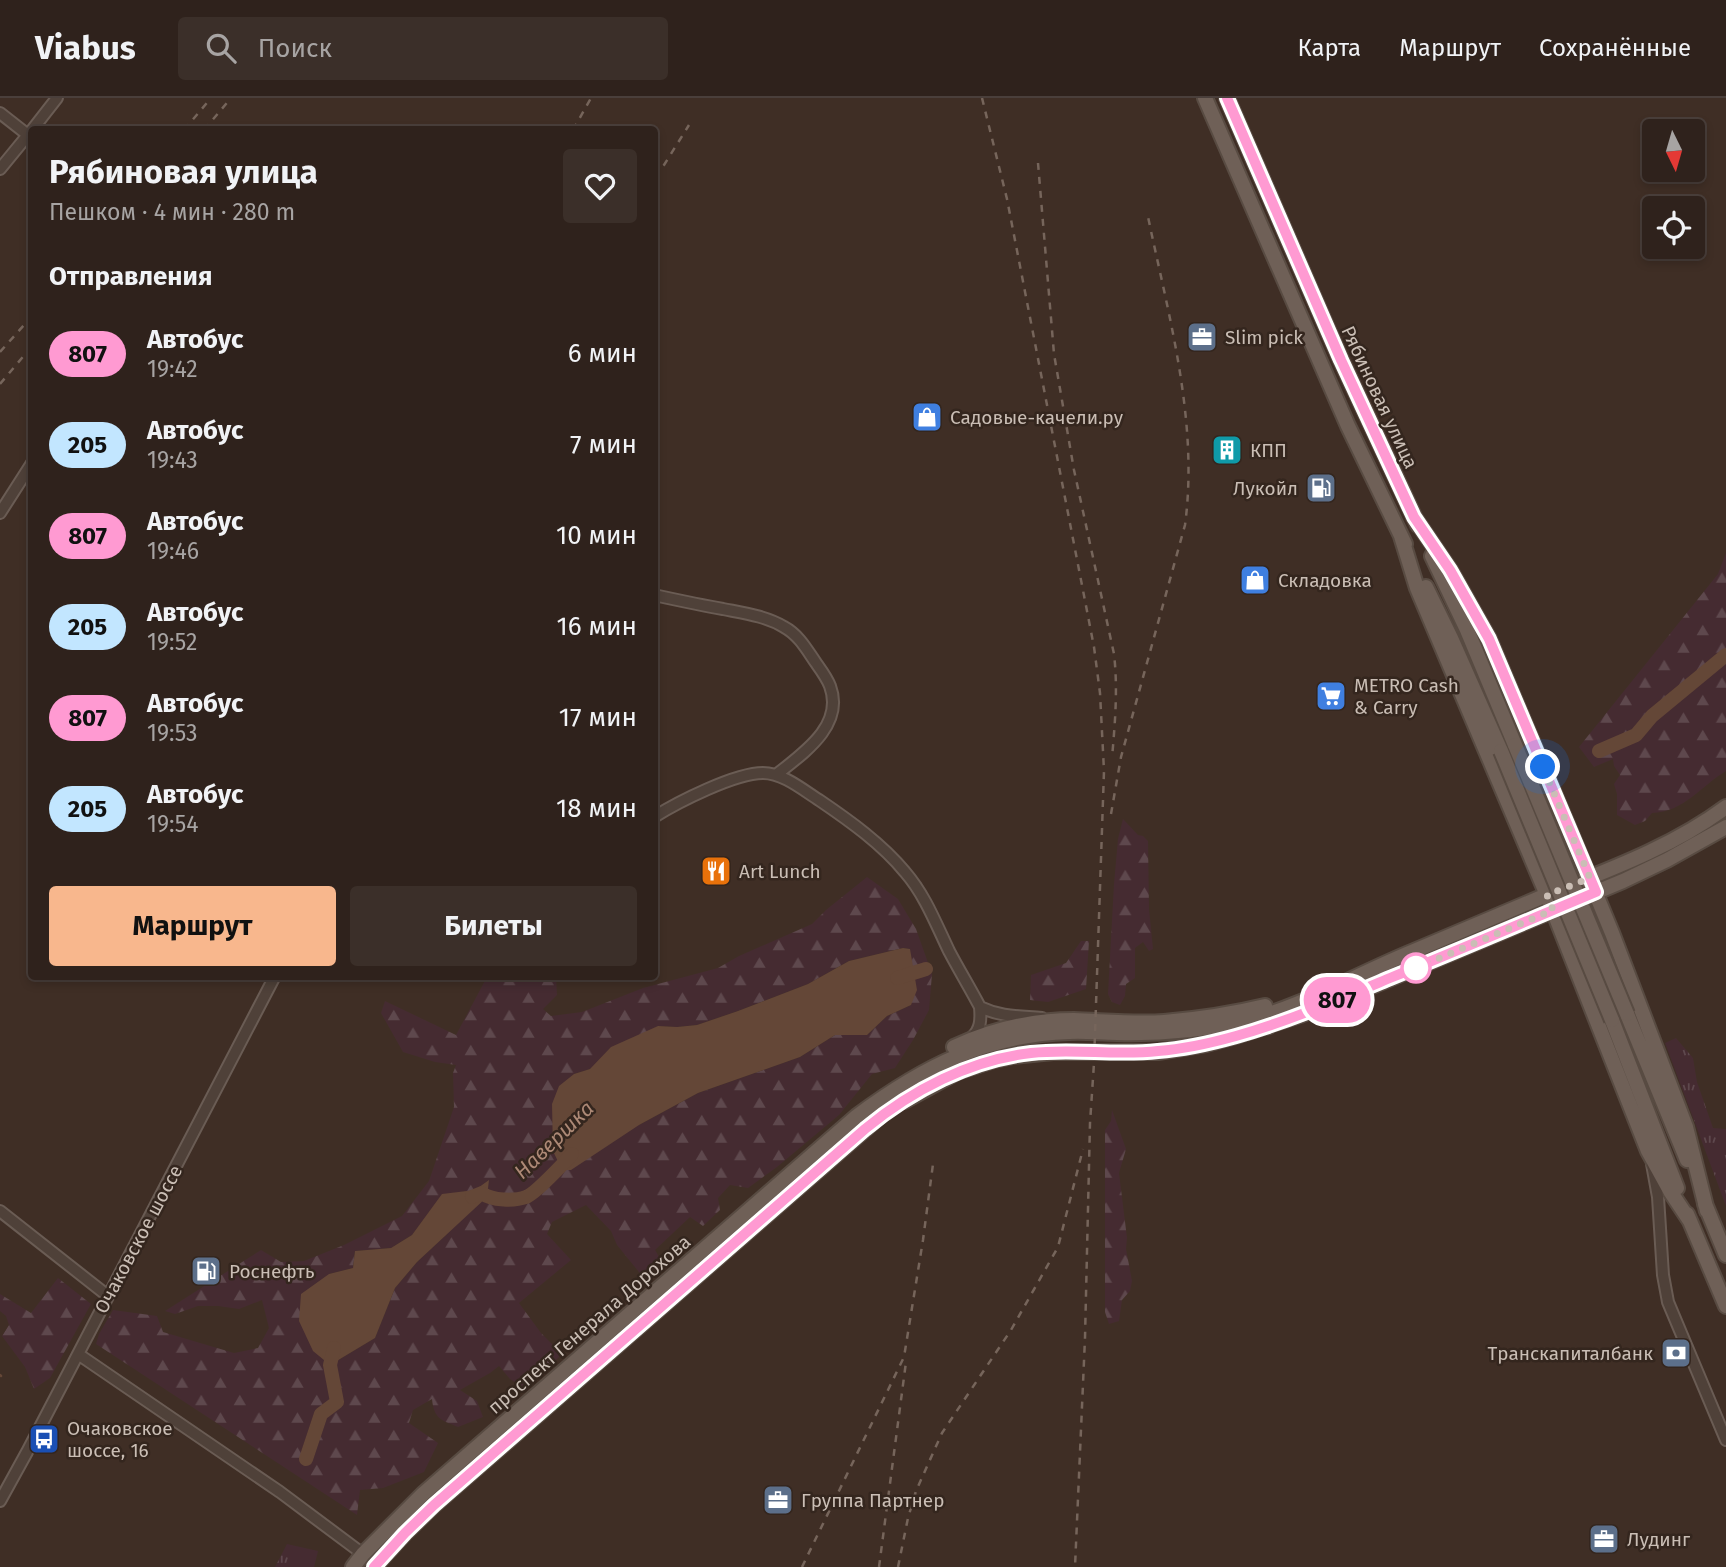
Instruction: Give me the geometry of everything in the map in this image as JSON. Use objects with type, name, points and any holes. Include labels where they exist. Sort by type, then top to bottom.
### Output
[{"type":"main road","name":"Рябиновая улица","points":[[1205,98],[1348,426],[1451,638],[1501,751],[1726,1306]]},
{"type":"main road","name":"Рябиновая улица","points":[[1227,98],[1341,360],[1467,629],[1726,1255]]},
{"type":"main road","points":[[1414,517],[1450,570],[1489,639],[1572,835],[1685,1128],[1707,1211]]},
{"type":"main road","points":[[1401,536],[1417,589],[1547,895],[1648,1151],[1690,1221]]},
{"type":"main road","name":"проспект Генерала Дорохова","points":[[857,1116],[911,1078],[956,1056],[1014,1038],[1053,1033],[1152,1033],[1214,1028],[1295,1006],[1409,953],[1674,840],[1726,807]]},
{"type":"main road","name":"проспект Генерала Дорохова","points":[[374,1567],[434,1505],[871,1124],[932,1085],[957,1072],[994,1060],[1053,1052],[1158,1052],[1206,1044],[1300,1016],[1596,892],[1667,860],[1726,827]]},
{"type":"main road","name":"проспект Генерала Дорохова","points":[[352,1567],[432,1486],[857,1116],[872,1100],[924,1063],[963,1044],[1012,1028],[1051,1022],[1163,1022],[1226,1014],[1302,996],[1382,966]]},
{"type":"street","points":[[36,126],[57,98]]},
{"type":"street","points":[[0,113],[28,130]]},
{"type":"street","points":[[0,169],[28,136]]},
{"type":"street","points":[[0,513],[28,469]]},
{"type":"street","points":[[658,596],[769,620],[794,634],[810,654],[829,684],[832,695],[831,714],[821,735],[776,775]]},
{"type":"street","points":[[658,815],[681,801],[734,780],[765,773],[776,775],[798,787],[840,814],[906,872],[921,893],[980,1007],[978,1030],[963,1044]]},
{"type":"street","points":[[1529,852],[1540,862],[1554,863],[1567,856],[1571,850],[1572,835]]},
{"type":"street","points":[[1570,952],[1571,935],[1583,923],[1599,923],[1612,933]]},
{"type":"street","name":"Очаковское шоссе","points":[[0,1501],[273,980]]},
{"type":"street","points":[[980,1007],[1006,1016],[1090,1021]]},
{"type":"street","points":[[1648,1151],[1658,1197],[1663,1275],[1668,1302],[1726,1440]]},
{"type":"street","points":[[0,1211],[108,1296]]},
{"type":"street","points":[[78,1354],[280,1492],[363,1553]]},
{"type":"green space","points":[[1726,553],[1726,771],[1683,803],[1663,812],[1652,813],[1645,821],[1635,825],[1617,815],[1614,784],[1620,775],[1613,759],[1594,767],[1579,747],[1718,574]]},
{"type":"green space","points":[[1123,819],[1138,835],[1148,841],[1149,909],[1153,949],[1149,951],[1143,942],[1135,948],[1135,978],[1126,984],[1125,996],[1120,1005],[1112,1002],[1108,994],[1114,884],[1118,839]]},
{"type":"green space","points":[[867,877],[898,899],[916,929],[932,974],[929,1010],[895,1068],[872,1074],[839,1115],[748,1188],[730,1185],[718,1198],[720,1210],[703,1226],[690,1217],[655,1250],[661,1260],[649,1275],[643,1277],[617,1245],[611,1231],[586,1205],[552,1222],[547,1234],[571,1260],[519,1303],[541,1333],[562,1354],[537,1379],[521,1386],[510,1379],[499,1366],[460,1390],[477,1401],[483,1417],[458,1427],[439,1418],[432,1399],[413,1410],[409,1423],[438,1443],[424,1472],[383,1488],[360,1490],[357,1515],[96,1344],[113,1310],[157,1316],[163,1332],[234,1353],[258,1348],[269,1328],[262,1300],[239,1309],[198,1306],[175,1314],[165,1311],[261,1250],[281,1262],[304,1261],[344,1245],[402,1216],[429,1181],[454,1107],[453,1073],[456,1065],[403,1052],[381,1013],[385,1001],[456,1035],[485,980],[556,980],[557,995],[543,1009],[551,1016],[582,1012],[643,988],[718,968],[812,924]],"holes":[[[903,948],[910,949],[911,1005],[887,1016],[867,1035],[835,1035],[800,1057],[698,1093],[639,1125],[574,1074],[590,1069],[658,1026],[697,1025],[808,984],[849,961]],[[488,1181],[448,1233],[417,1262],[395,1288],[375,1338],[330,1365],[329,1274],[353,1268],[355,1251],[391,1248],[412,1235],[442,1195],[476,1190]]]},
{"type":"green space","points":[[1081,941],[1089,941],[1086,989],[1048,1002],[1030,1000],[1031,975],[1066,963]]},
{"type":"green space","points":[[1676,1038],[1693,1058],[1697,1082],[1713,1128],[1726,1129],[1726,1206],[1665,1043]]},
{"type":"green space","points":[[1112,1110],[1126,1149],[1119,1173],[1126,1249],[1132,1281],[1130,1291],[1122,1300],[1119,1321],[1109,1324],[1105,1312],[1105,1130],[1111,1121]]},
{"type":"green space","points":[[58,1278],[91,1304],[50,1378],[34,1389],[25,1367],[2,1336],[9,1325],[6,1316],[0,1311],[0,1294],[31,1313]]},
{"type":"green space","points":[[287,1544],[318,1551],[314,1567],[275,1567]]},
{"type":"water","points":[[903,948],[910,949],[917,990],[911,1005],[887,1016],[867,1035],[835,1035],[800,1057],[698,1093],[639,1125],[571,1170],[562,1170],[553,1151],[552,1104],[559,1086],[574,1074],[590,1069],[611,1047],[658,1026],[697,1025],[808,984],[849,961]]},
{"type":"water","points":[[489,1180],[487,1197],[417,1262],[395,1288],[375,1338],[330,1365],[313,1351],[299,1321],[301,1294],[329,1274],[353,1268],[355,1251],[391,1248],[412,1235],[442,1194],[475,1190]]},
{"type":"waterway","name":"Навершка","points":[[1599,751],[1636,735],[1652,716],[1726,655]]},
{"type":"waterway","name":"Навершка","points":[[897,978],[926,969]]},
{"type":"waterway","name":"Навершка","points":[[472,1197],[482,1193],[504,1200],[526,1197],[543,1184],[572,1154]]},
{"type":"waterway","name":"Навершка","points":[[306,1459],[321,1414],[337,1402],[330,1365],[334,1348]]},
{"type":"railway","points":[[187,126],[211,98]]},
{"type":"railway","points":[[207,126],[231,98]]},
{"type":"railway","points":[[575,126],[591,98]]},
{"type":"railway","points":[[982,98],[1007,199],[1094,647],[1100,693],[1104,771],[1075,1567]]},
{"type":"railway","points":[[658,172],[689,125]]},
{"type":"railway","points":[[1038,163],[1054,354],[1074,470],[1114,654],[1116,693],[1112,758]]},
{"type":"railway","points":[[1111,814],[1121,757],[1185,525],[1188,486],[1185,407],[1172,328],[1147,212]]},
{"type":"railway","points":[[0,352],[28,320]]},
{"type":"railway","points":[[0,384],[28,351]]},
{"type":"railway","points":[[898,1567],[916,1491],[942,1433],[1011,1330],[1058,1247],[1083,1149]]},
{"type":"railway","points":[[802,1567],[904,1357],[933,1164]]},
{"type":"railway","points":[[879,1567],[906,1362]]},
{"type":"bus line","name":"807","points":[[374,1567],[434,1505],[865,1129],[932,1085],[976,1065],[1013,1056],[1074,1051],[1158,1052],[1239,1035],[1300,1016],[1596,892],[1489,639],[1450,570],[1414,517],[1341,360],[1227,98]]},
{"type":"place","name":"Slim pick","points":[[1202,337]]},
{"type":"place","name":"Садовые-качели.ру","points":[[927,417]]},
{"type":"place","name":"КПП","points":[[1227,450]]},
{"type":"place","name":"Лукойл","points":[[1321,488]]},
{"type":"place","name":"Складовка","points":[[1255,580]]},
{"type":"place","name":"METRO Cash & Carry","points":[[1331,696]]},
{"type":"place","name":"Art Lunch","points":[[716,871]]},
{"type":"place","name":"Роснефть","points":[[206,1271]]},
{"type":"place","name":"Транскапиталбанк","points":[[1676,1353]]},
{"type":"place","name":"Очаковское шоссе, 16","points":[[44,1439]]},
{"type":"place","name":"Группа Партнер","points":[[778,1500]]},
{"type":"place","name":"Лудинг","points":[[1604,1539]]},
{"type":"route","points":[[1416,968],[1553,910],[1547,895],[1590,878],[1543,767]]}]
